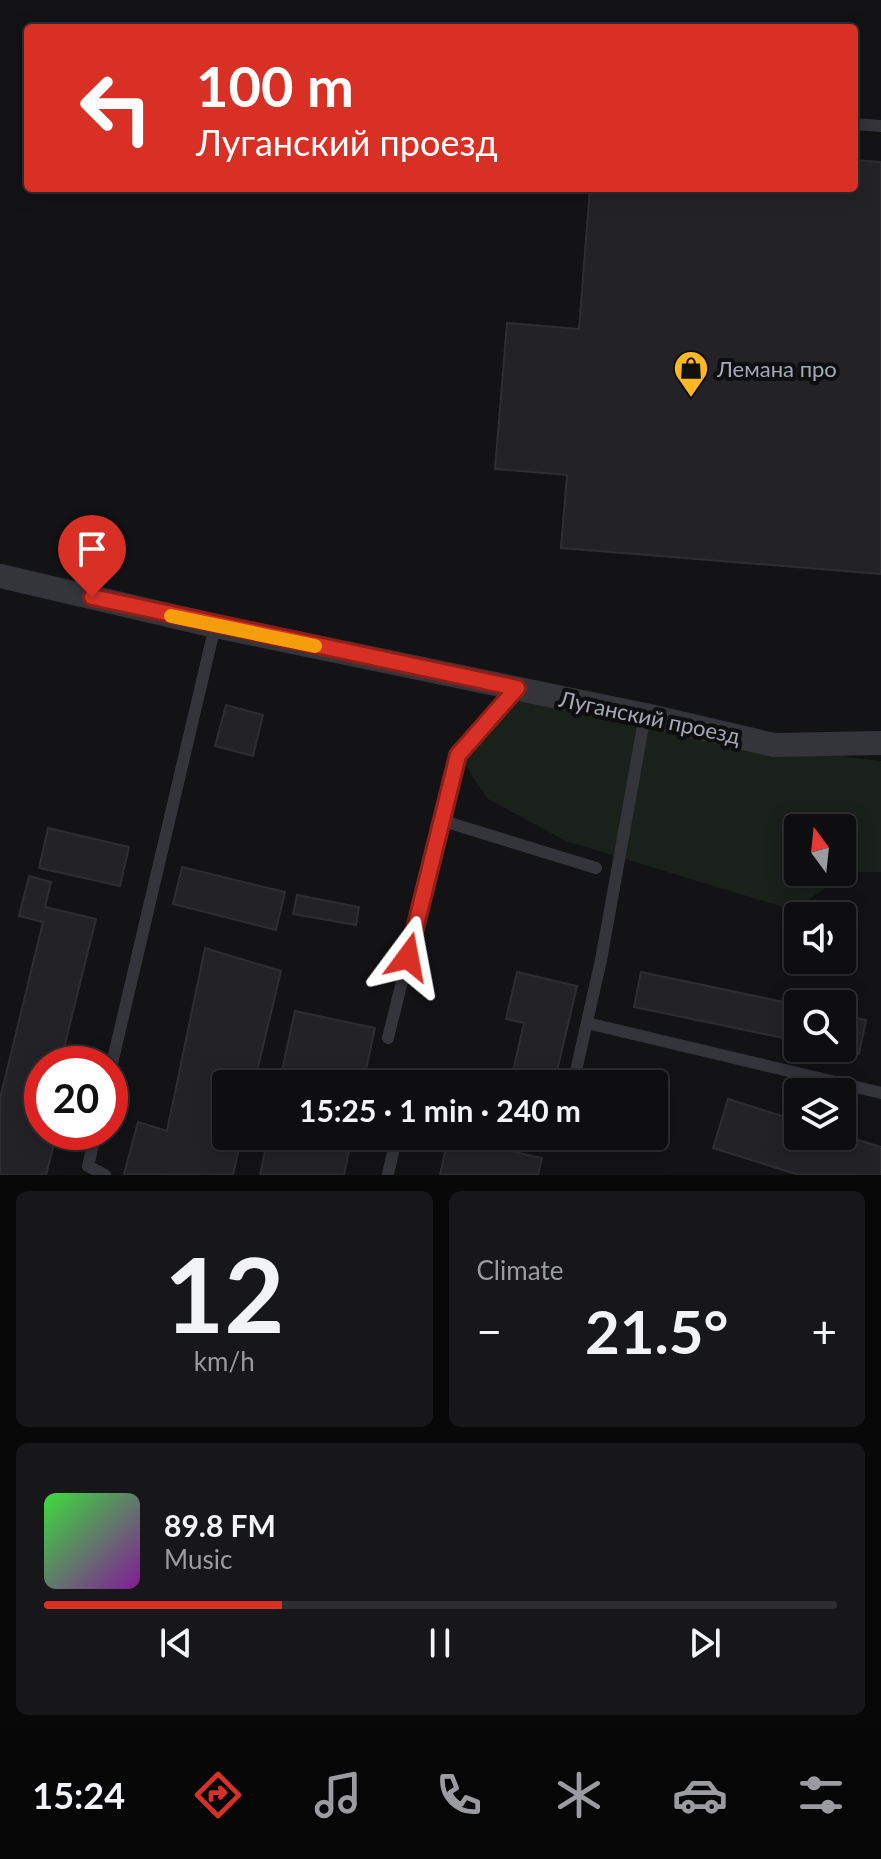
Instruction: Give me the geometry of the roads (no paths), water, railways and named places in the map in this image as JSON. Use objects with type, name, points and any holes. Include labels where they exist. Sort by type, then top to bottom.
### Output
[{"type":"street","name":"Луганский проезд","points":[[0,576],[215,626],[645,715],[774,745],[881,743]]},
{"type":"lane","points":[[858,124],[881,126]]},
{"type":"lane","points":[[116,1046],[215,626]]},
{"type":"lane","points":[[388,1038],[458,755],[517,688]]},
{"type":"lane","points":[[576,1070],[601,960],[645,715]]},
{"type":"lane","points":[[440,820],[596,868]]},
{"type":"lane","points":[[587,1023],[881,1093]]},
{"type":"lane","points":[[92,1150],[88,1166],[105,1175]]},
{"type":"lane","points":[[388,1174],[394,1150]]},
{"type":"place","name":"Лемана про","points":[[691,399]]}]
